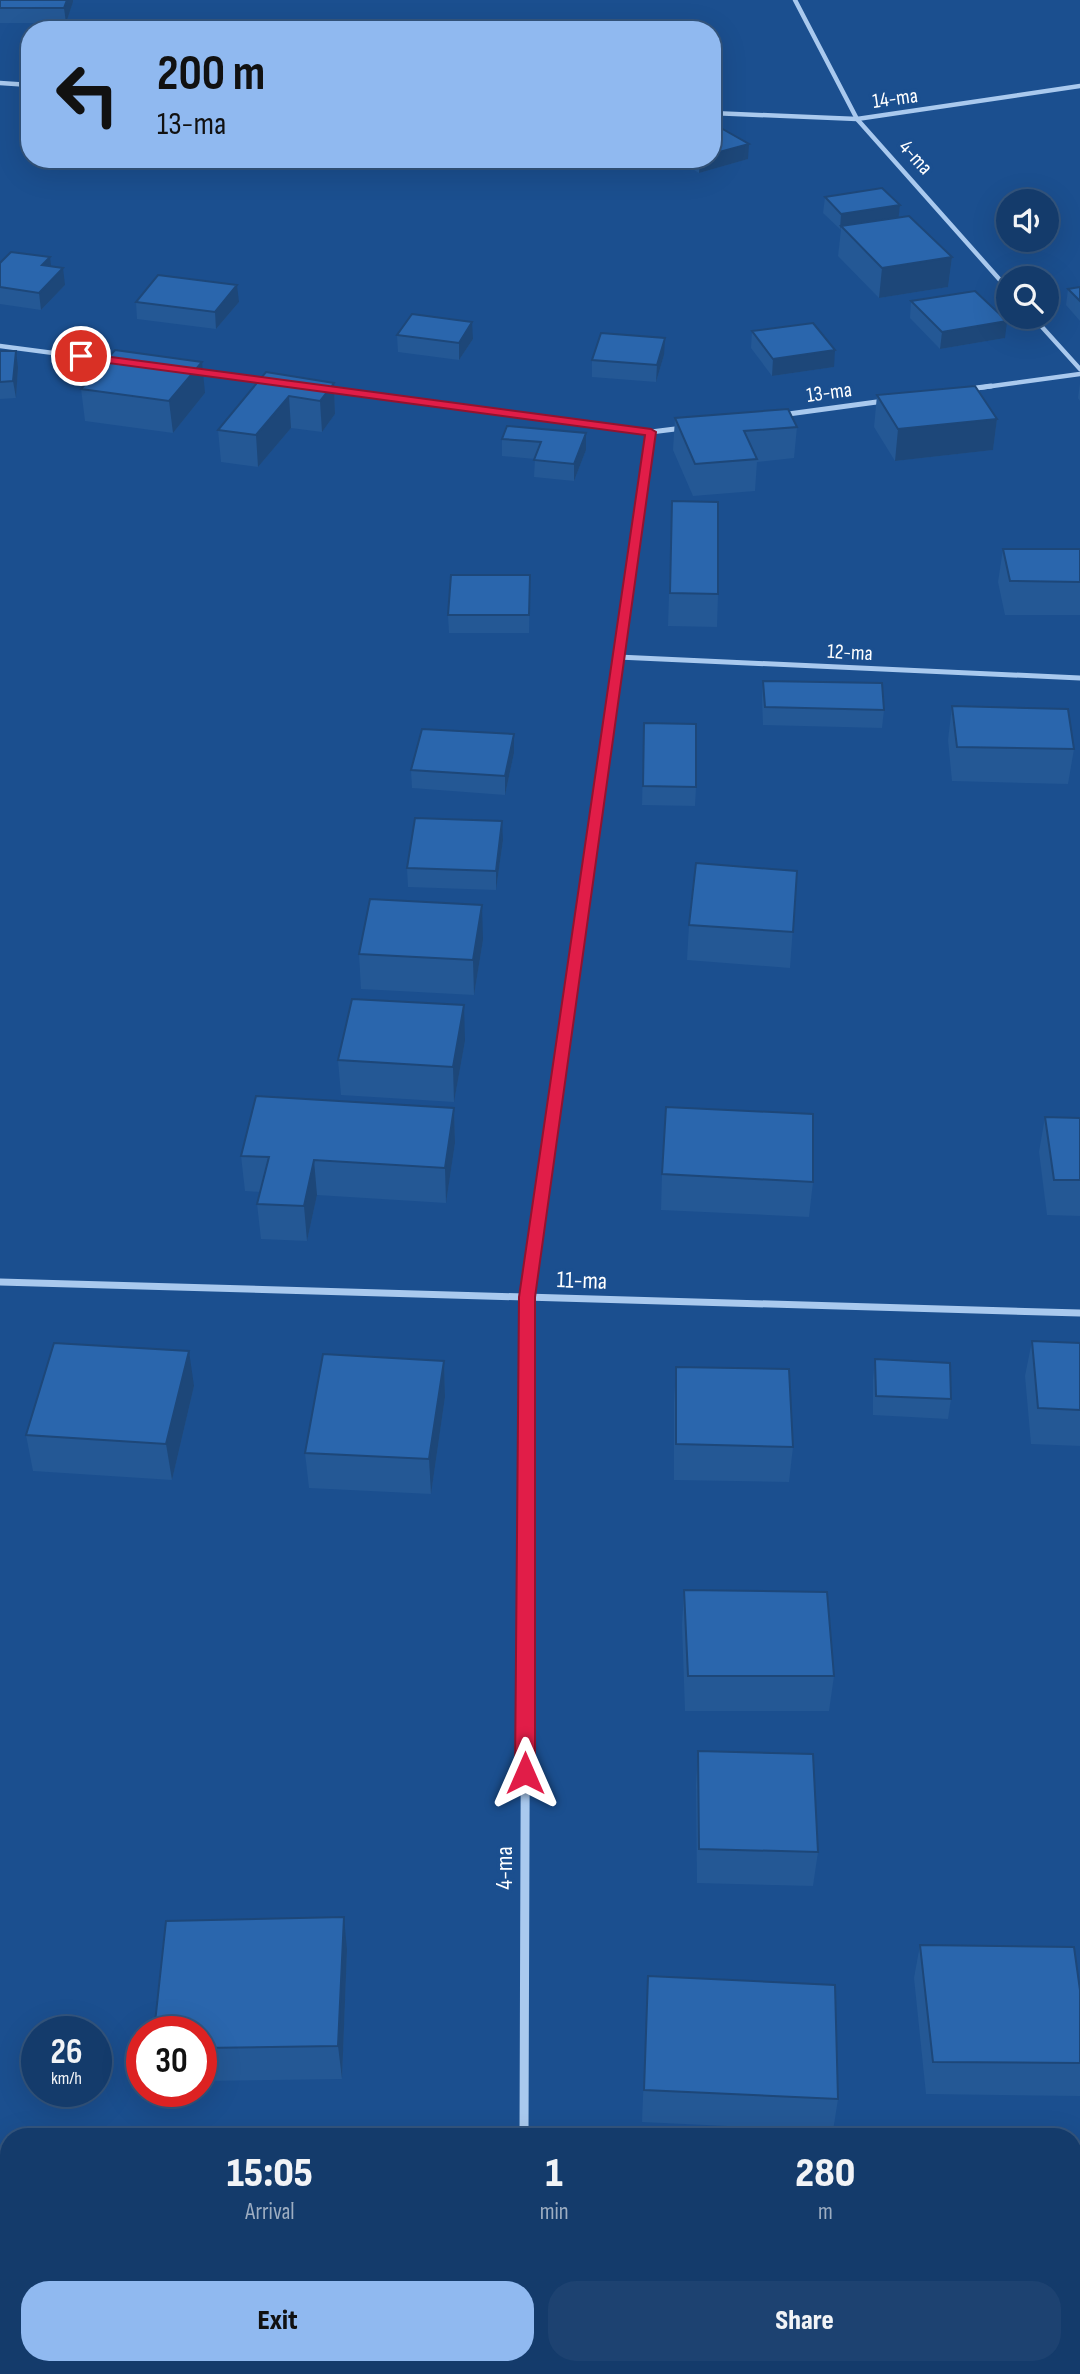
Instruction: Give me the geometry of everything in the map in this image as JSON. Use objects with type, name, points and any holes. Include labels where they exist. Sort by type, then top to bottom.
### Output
[{"type":"street","name":"4-та","points":[[795,0],[857,119],[996,275]]},
{"type":"street","points":[[0,83],[21,84]]},
{"type":"street","name":"14-та","points":[[721,113],[857,119],[1080,86]]},
{"type":"street","points":[[1043,329],[1080,372]]},
{"type":"street","points":[[0,346],[125,362]]},
{"type":"street","points":[[194,372],[277,383]]},
{"type":"street","points":[[955,391],[1080,372]]},
{"type":"street","points":[[318,388],[651,432],[692,426]]},
{"type":"street","name":"13-та","points":[[775,415],[886,400]]},
{"type":"street","name":"4-та","points":[[524,2128],[527,1297],[651,432]]},
{"type":"street","name":"12-та","points":[[618,657],[1080,678]]},
{"type":"street","name":"11-та","points":[[0,1282],[1080,1313]]},
{"type":"building","points":[[0,0],[67,0],[64,8],[0,8]]},
{"type":"building","points":[[721,128],[749,144],[721,152]]},
{"type":"building","points":[[882,188],[900,205],[841,214],[825,197]]},
{"type":"building","points":[[909,216],[952,257],[882,268],[841,226]]},
{"type":"building","points":[[11,252],[50,257],[42,265],[63,268],[39,293],[0,287],[0,263]]},
{"type":"building","points":[[158,275],[237,285],[215,312],[136,302]]},
{"type":"building","points":[[1080,287],[1080,301],[1068,289]]},
{"type":"building","points":[[975,291],[996,311],[996,323],[942,332],[911,301]]},
{"type":"building","points":[[412,314],[472,322],[459,343],[397,335]]},
{"type":"building","points":[[813,323],[835,350],[773,359],[752,331]]},
{"type":"building","points":[[601,333],[665,338],[657,365],[592,360]]},
{"type":"building","points":[[115,350],[202,362],[169,401],[81,389]]},
{"type":"building","points":[[0,351],[16,351],[13,381],[0,382]]},
{"type":"building","points":[[266,372],[334,383],[320,401],[289,396],[256,435],[218,430]]},
{"type":"building","points":[[975,386],[997,419],[898,429],[877,395]]},
{"type":"building","points":[[788,409],[797,427],[744,431],[757,459],[695,464],[675,418]]},
{"type":"building","points":[[507,426],[586,433],[574,464],[534,460],[541,442],[502,439]]},
{"type":"building","points":[[672,501],[718,502],[718,594],[670,593]]},
{"type":"building","points":[[1003,549],[1080,549],[1080,582],[1010,581]]},
{"type":"building","points":[[451,575],[530,575],[529,615],[448,615]]},
{"type":"building","points":[[763,681],[882,683],[884,710],[765,707]]},
{"type":"building","points":[[952,706],[1068,709],[1074,749],[957,747]]},
{"type":"building","points":[[644,723],[696,724],[696,787],[643,786]]},
{"type":"building","points":[[422,729],[514,734],[505,776],[411,770]]},
{"type":"building","points":[[415,818],[502,821],[496,871],[407,868]]},
{"type":"building","points":[[696,863],[797,871],[793,932],[689,925]]},
{"type":"building","points":[[370,899],[482,905],[473,960],[359,954]]},
{"type":"building","points":[[352,999],[464,1005],[453,1067],[338,1060]]},
{"type":"building","points":[[256,1096],[454,1108],[445,1168],[314,1160],[304,1206],[257,1204],[269,1157],[241,1156]]},
{"type":"building","points":[[666,1107],[813,1114],[813,1182],[662,1174]]},
{"type":"building","points":[[1045,1117],[1080,1118],[1080,1180],[1054,1180]]},
{"type":"building","points":[[1032,1341],[1080,1343],[1080,1410],[1038,1408]]},
{"type":"building","points":[[54,1343],[189,1351],[166,1444],[26,1435]]},
{"type":"building","points":[[323,1354],[444,1361],[429,1459],[305,1453]]},
{"type":"building","points":[[875,1359],[950,1363],[951,1399],[876,1396]]},
{"type":"building","points":[[676,1367],[789,1369],[793,1447],[676,1444]]},
{"type":"building","points":[[684,1590],[827,1592],[834,1676],[688,1676]]},
{"type":"building","points":[[698,1751],[813,1754],[818,1852],[699,1849]]},
{"type":"building","points":[[344,1917],[338,2046],[217,2048],[217,2016],[156,2016],[166,1921]]},
{"type":"building","points":[[920,1945],[1074,1947],[1080,1990],[1080,2063],[933,2062]]},
{"type":"building","points":[[648,1976],[835,1985],[838,2099],[644,2090]]},
{"type":"route","points":[[81,356],[651,432],[527,1297],[525,1773]]}]
